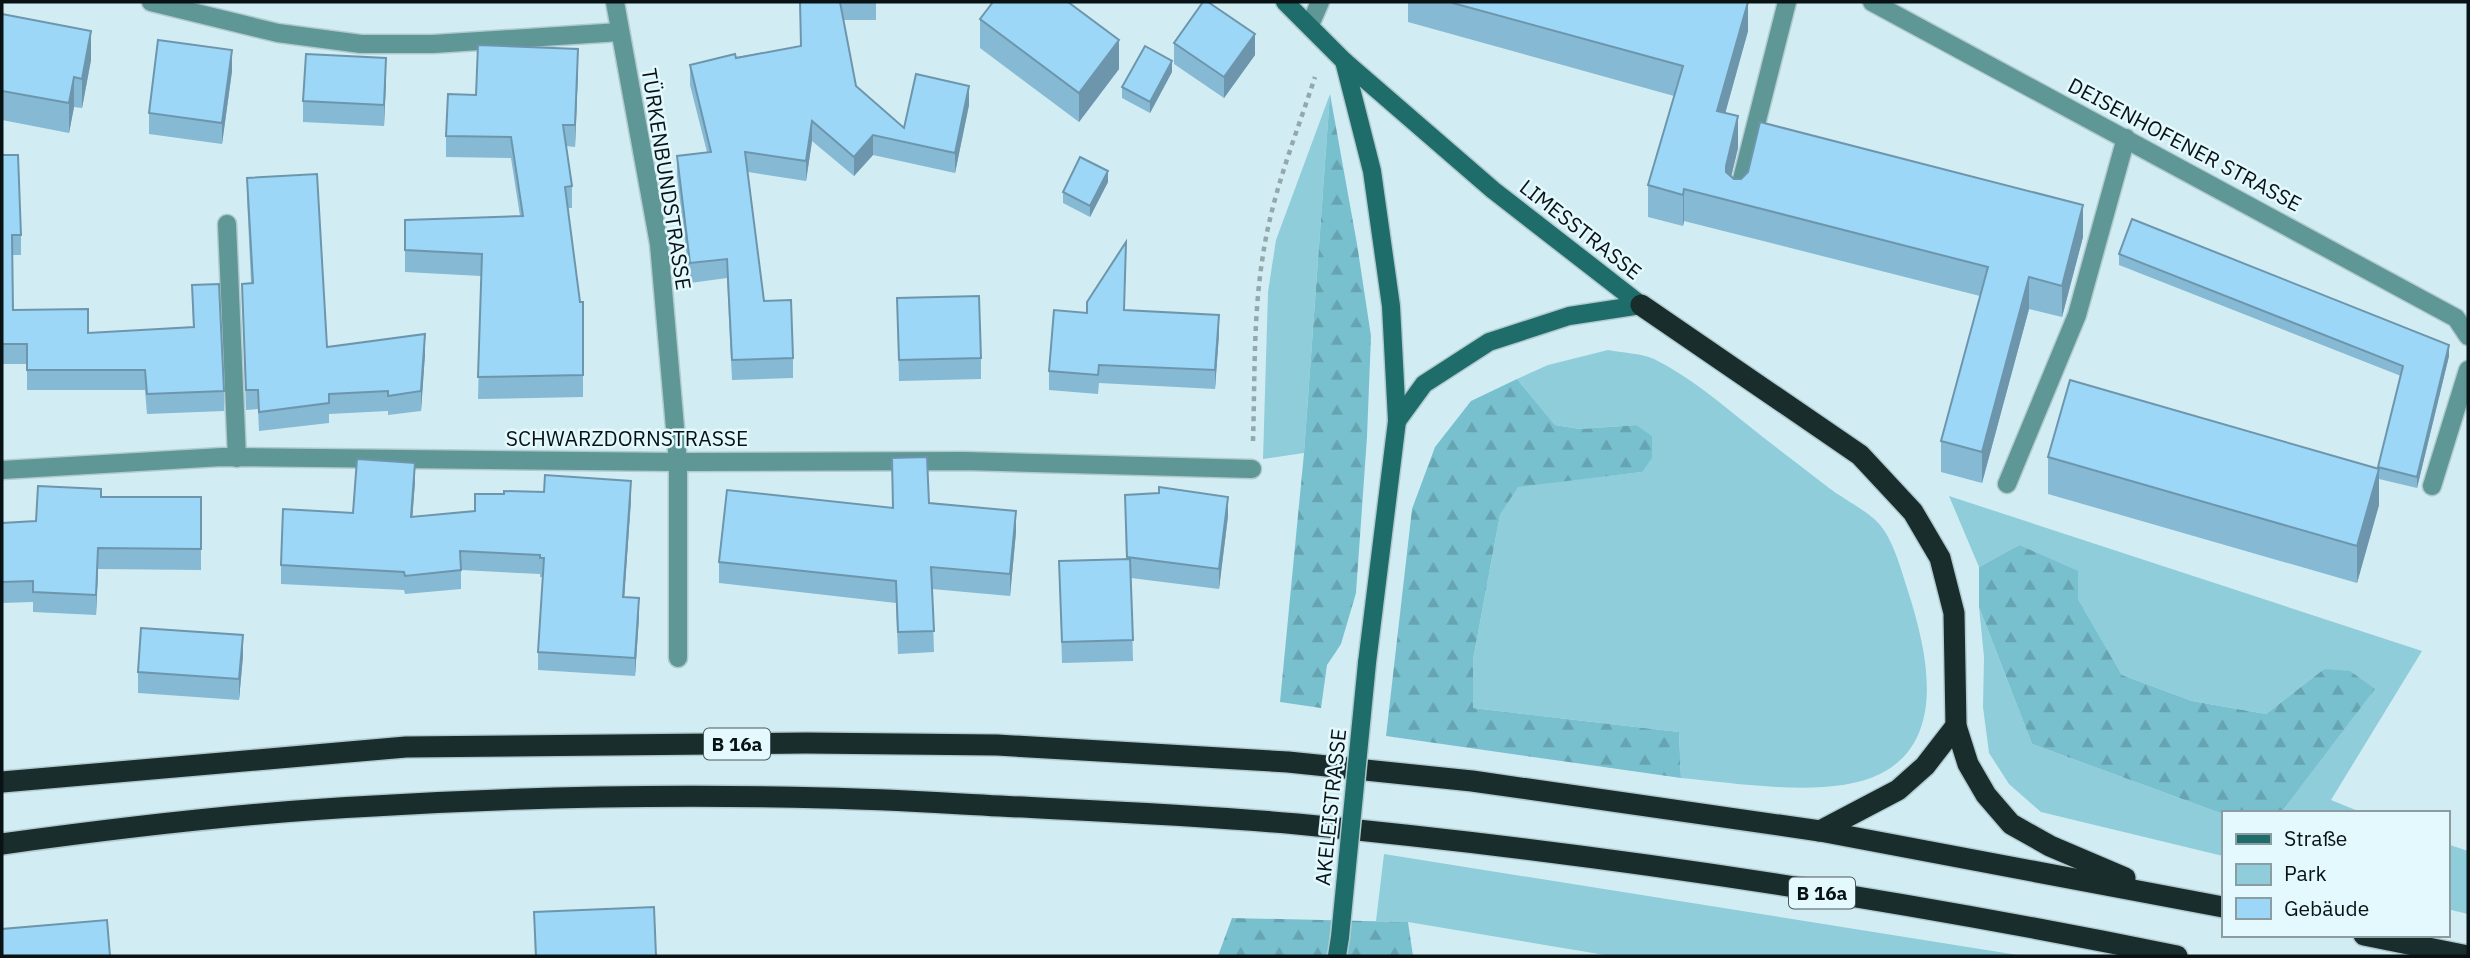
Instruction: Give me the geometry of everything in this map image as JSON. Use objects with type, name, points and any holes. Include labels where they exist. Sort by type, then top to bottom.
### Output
[{"type":"highway","points":[[1641,305],[1860,455],[1913,512],[1940,558],[1954,613],[1956,726],[1968,764],[1986,795],[2011,824],[2093,866],[2176,898]]},
{"type":"highway","points":[[1820,831],[1898,790],[1925,766],[1956,726]]},
{"type":"highway","name":"B 16a","points":[[2,782],[406,747],[806,743],[997,745],[1288,762],[1472,781],[1820,831],[2222,907]]},
{"type":"highway","name":"B 16a","points":[[2,844],[122,828],[372,806],[605,798],[824,798],[1128,812],[1465,841],[1771,884],[2073,935],[2177,956]]},
{"type":"highway","points":[[2374,937],[2468,956]]},
{"type":"street","points":[[151,2],[278,33],[360,44],[432,44],[620,32]]},
{"type":"street","name":"TÜRKENBUNDSTRASSE","points":[[615,2],[659,244],[678,462],[678,657]]},
{"type":"street","name":"LIMESSTRASSE","points":[[1285,2],[1344,61],[1493,190],[1641,305]]},
{"type":"street","points":[[1310,25],[1320,2]]},
{"type":"street","points":[[1737,200],[1787,2]]},
{"type":"street","name":"DEISENHOFENER STRASSE","points":[[1872,2],[2456,318],[2468,336]]},
{"type":"street","name":"LIMESSTRASSE","points":[[1344,61],[1372,171],[1391,306],[1397,421],[1367,663]]},
{"type":"street","points":[[2007,484],[2077,316],[2126,138]]},
{"type":"street","points":[[227,224],[237,458]]},
{"type":"street","name":"LIMESSTRASSE","points":[[1397,421],[1424,384],[1489,342],[1569,316],[1641,305]]},
{"type":"street","points":[[2432,486],[2468,370]]},
{"type":"street","name":"SCHWARZDORNSTRASSE","points":[[2,470],[237,458],[678,462],[964,461],[1252,468]]},
{"type":"street","name":"AKELEISTRASSE","points":[[1337,956],[1367,663]]},
{"type":"path","points":[[1252,468],[1257,312],[1262,258],[1270,218],[1326,43]]},
{"type":"green space","points":[[1330,94],[1304,453],[1263,459],[1268,292],[1276,240]]},
{"type":"green space","points":[[1330,94],[1371,336],[1356,593],[1341,644],[1327,665],[1321,708],[1280,702],[1304,453]]},
{"type":"green space","points":[[1608,350],[1649,357],[1680,374],[1829,488],[1876,520],[1885,531],[1896,555],[1921,637],[1927,690],[1924,715],[1916,738],[1902,758],[1880,774],[1860,782],[1810,788],[1755,786],[1681,778],[1679,732],[1473,708],[1473,660],[1500,515],[1518,486],[1642,472],[1636,425],[1580,429],[1555,425],[1517,379],[1548,365]]},
{"type":"green space","points":[[1517,379],[1555,425],[1580,429],[1636,425],[1652,436],[1652,458],[1642,472],[1518,487],[1500,515],[1473,660],[1473,708],[1679,732],[1681,778],[1386,736],[1412,509],[1435,447],[1471,401]]},
{"type":"green space","points":[[1949,496],[2422,651],[2331,800],[2358,811],[2283,811],[2374,690],[2324,669],[2266,714],[2192,701],[2122,675],[2078,599],[2019,545],[1979,567]]},
{"type":"green space","points":[[2019,545],[2078,571],[2078,599],[2122,675],[2192,701],[2266,714],[2324,669],[2350,671],[2375,689],[2283,811],[2222,811],[2222,814],[2032,744],[1979,607],[1979,567]]},
{"type":"green space","points":[[1979,607],[2032,744],[2222,814],[2222,856],[2041,812],[2009,784],[1989,753],[1983,707],[1984,657]]},
{"type":"green space","points":[[2449,845],[2468,851],[2468,914],[2449,909]]},
{"type":"green space","points":[[1384,854],[2024,956],[1611,956],[1408,922],[1376,921]]},
{"type":"green space","points":[[1232,918],[1408,922],[1413,956],[1218,956]]},
{"type":"building","points":[[800,2],[840,2],[856,86],[904,128],[916,74],[969,86],[955,153],[873,135],[854,157],[812,121],[806,161],[745,152],[764,301],[791,300],[793,358],[732,360],[727,259],[690,263],[677,156],[711,152],[690,65],[735,54],[736,58],[801,46]]},
{"type":"building","points":[[993,2],[1068,2],[1119,40],[1079,93],[980,19]]},
{"type":"building","points":[[1203,2],[1208,2],[1255,34],[1224,77],[1174,43]]},
{"type":"building","points":[[1449,2],[1748,2],[1717,111],[1738,116],[1726,166],[1726,172],[1734,179],[1741,179],[1748,172],[1760,122],[2083,205],[2062,286],[2029,277],[1982,452],[1941,441],[1988,267],[1684,189],[1683,195],[1648,185],[1683,66]]},
{"type":"building","points":[[2,14],[91,31],[82,79],[74,77],[69,103],[2,91]]},
{"type":"building","points":[[158,40],[232,50],[222,123],[149,113]]},
{"type":"building","points":[[478,45],[578,49],[575,125],[563,125],[572,186],[565,187],[580,302],[583,302],[583,375],[478,377],[482,254],[405,250],[405,220],[523,216],[511,137],[446,136],[448,94],[476,95]]},
{"type":"building","points":[[1145,46],[1172,61],[1150,102],[1122,87]]},
{"type":"building","points":[[306,54],[386,58],[384,105],[303,101]]},
{"type":"building","points":[[2,155],[18,155],[21,235],[12,235],[13,310],[88,309],[88,333],[194,327],[192,285],[219,284],[224,391],[147,394],[145,370],[27,370],[27,344],[2,344]]},
{"type":"building","points":[[1080,157],[1108,171],[1090,206],[1063,192]]},
{"type":"building","points":[[317,174],[327,347],[425,334],[421,391],[388,396],[388,391],[329,394],[329,403],[259,412],[258,390],[246,390],[242,284],[253,283],[247,178]]},
{"type":"building","points":[[2132,219],[2449,345],[2417,477],[2378,467],[2403,366],[2119,254]]},
{"type":"building","points":[[1126,242],[1124,310],[1219,315],[1215,370],[1099,365],[1098,375],[1049,371],[1054,310],[1087,313],[1087,302]]},
{"type":"building","points":[[979,296],[981,358],[899,360],[897,298]]},
{"type":"building","points":[[2070,380],[2379,469],[2357,546],[2048,457]]},
{"type":"building","points":[[927,457],[929,503],[1016,511],[1010,574],[931,567],[934,631],[898,632],[896,581],[719,562],[727,490],[893,508],[892,458]]},
{"type":"building","points":[[357,459],[415,463],[411,517],[475,511],[475,494],[504,494],[504,491],[544,492],[545,475],[631,481],[623,597],[639,598],[635,658],[538,652],[544,558],[540,558],[540,555],[460,551],[461,570],[405,576],[404,572],[281,565],[283,509],[353,513]]},
{"type":"building","points":[[38,486],[101,489],[101,497],[201,497],[201,549],[98,548],[96,595],[33,592],[33,581],[2,582],[2,523],[36,521]]},
{"type":"building","points":[[1159,487],[1228,497],[1219,569],[1127,557],[1125,495],[1159,493]]},
{"type":"building","points":[[1130,559],[1133,640],[1062,642],[1059,561]]},
{"type":"building","points":[[141,628],[243,635],[239,679],[138,672]]},
{"type":"building","points":[[654,907],[656,956],[536,956],[534,912]]},
{"type":"building","points":[[107,920],[110,956],[2,956],[2,929]]}]
